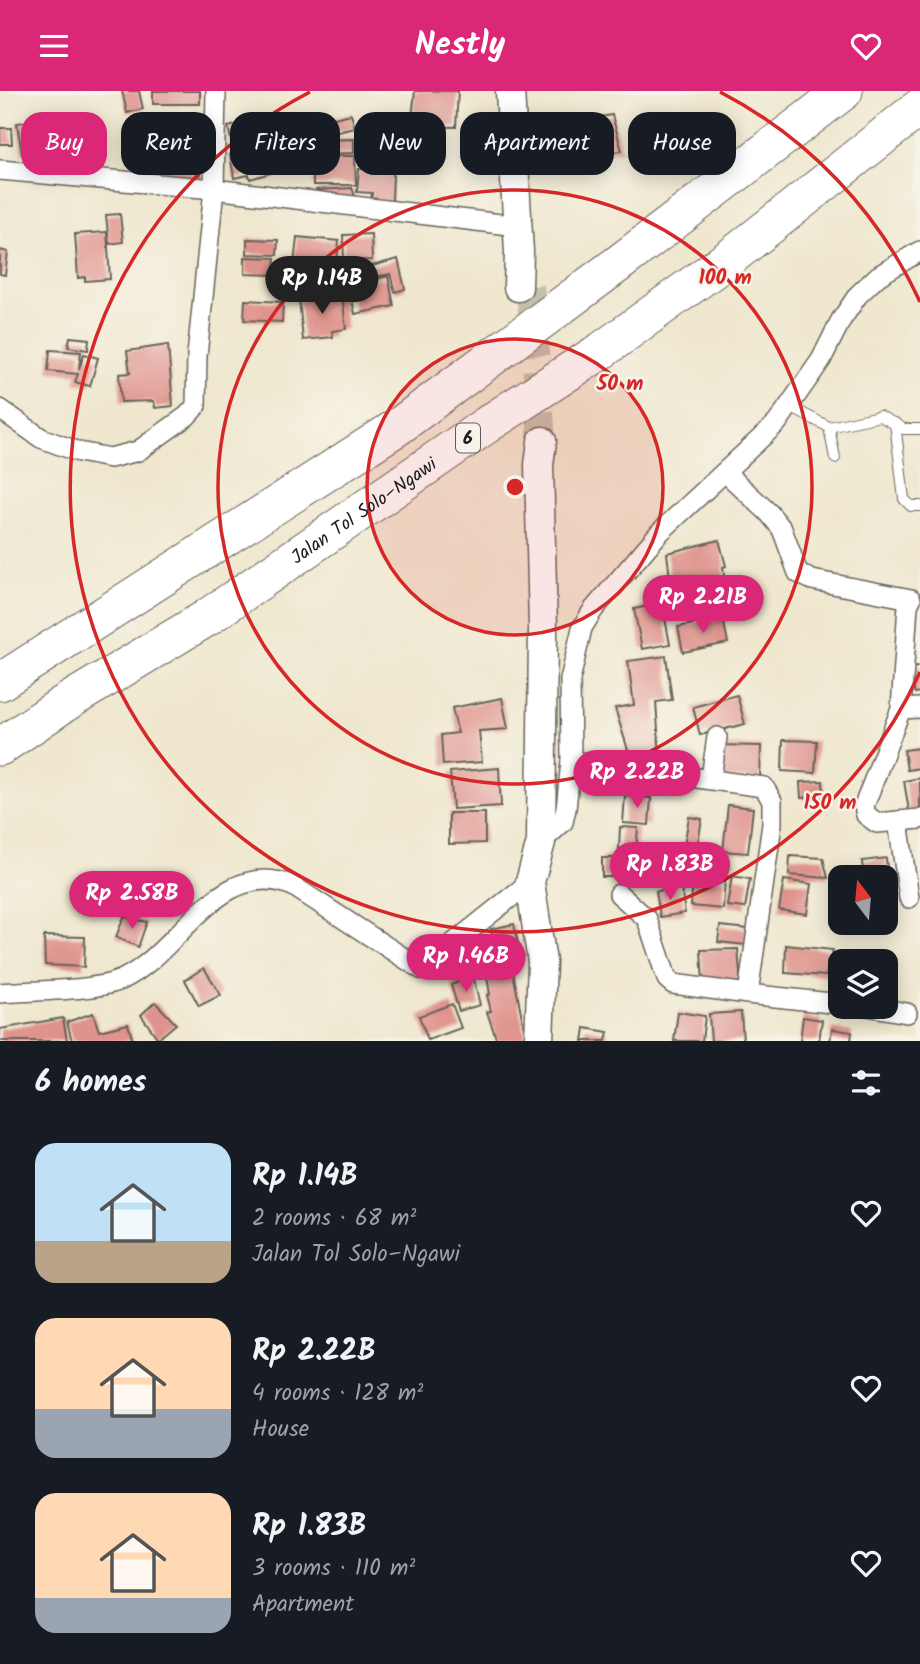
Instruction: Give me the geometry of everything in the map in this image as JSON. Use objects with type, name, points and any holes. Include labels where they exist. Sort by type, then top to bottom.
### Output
[{"type":"highway","points":[[0,682],[399,426],[618,264],[844,91]]},
{"type":"highway","name":"Jalan Tol Solo–Ngawi","points":[[0,747],[62,705],[205,619],[476,432],[601,351],[732,256],[920,107]]},
{"type":"street","points":[[0,409],[41,437],[79,452],[110,458],[138,451],[187,416],[198,401],[197,356],[214,189],[216,91]]},
{"type":"street","points":[[510,91],[518,239],[524,286]]},
{"type":"street","points":[[0,170],[214,189],[518,239]]},
{"type":"street","points":[[541,842],[563,822],[570,761],[570,680],[582,628],[593,610],[660,532],[761,442],[790,407],[858,295],[878,276],[920,251]]},
{"type":"street","points":[[536,449],[542,629],[541,842],[530,882],[542,962],[539,1041]]},
{"type":"street","points":[[726,473],[769,513],[782,529],[799,573],[812,580],[916,598]]},
{"type":"street","points":[[916,598],[908,605],[911,708],[864,806],[866,815],[877,823],[920,819]]},
{"type":"street","points":[[711,778],[717,737]]},
{"type":"street","points":[[570,761],[764,787],[772,801],[771,837],[748,994]]},
{"type":"street","points":[[898,821],[909,898]]},
{"type":"street","points":[[0,993],[120,981],[140,968],[228,891],[261,879],[277,880],[293,886],[421,969],[530,882]]},
{"type":"street","points":[[619,894],[647,919],[654,933],[667,979],[673,984],[828,1003]]},
{"type":"street","points":[[898,1011],[907,1013]]},
{"type":"lane","points":[[790,407],[829,427],[880,416],[904,429],[920,429]]},
{"type":"lane","points":[[895,423],[905,499],[911,506],[920,506]]},
{"type":"lane","points":[[829,427],[835,458]]},
{"type":"building","points":[[122,91],[139,91],[143,109],[127,112]]},
{"type":"building","points":[[153,91],[200,91],[200,104],[153,104]]},
{"type":"building","points":[[415,91],[458,91],[456,127],[446,127],[446,112],[413,112]]},
{"type":"building","points":[[351,114],[354,128],[340,131],[340,117]]},
{"type":"building","points":[[21,122],[21,148],[17,123]]},
{"type":"building","points":[[614,122],[622,151],[614,152]]},
{"type":"building","points":[[0,128],[11,128],[12,144],[0,144]]},
{"type":"building","points":[[354,139],[354,153],[340,154],[340,140]]},
{"type":"building","points":[[340,156],[354,156],[356,185],[313,185],[313,175],[340,175]]},
{"type":"building","points":[[144,175],[200,175],[200,180],[144,180]]},
{"type":"building","points":[[358,175],[393,175],[392,201],[371,200],[372,193],[357,192]]},
{"type":"building","points":[[352,188],[357,202],[323,210],[316,190]]},
{"type":"building","points":[[120,214],[123,242],[109,244],[106,215]]},
{"type":"building","points":[[107,232],[110,279],[85,281],[85,277],[78,278],[75,234]]},
{"type":"building","points":[[371,234],[372,260],[344,261],[343,235]]},
{"type":"building","points":[[297,237],[339,241],[336,269],[294,265]]},
{"type":"building","points":[[247,239],[278,240],[277,255],[247,254]]},
{"type":"building","points":[[0,250],[8,252],[5,275],[0,274]]},
{"type":"building","points":[[245,257],[275,258],[274,275],[245,274]]},
{"type":"building","points":[[398,259],[405,289],[395,292],[390,274],[371,278],[368,267]]},
{"type":"building","points":[[388,276],[394,306],[355,314],[349,285]]},
{"type":"building","points":[[342,294],[346,329],[332,331],[333,337],[303,340],[299,299]]},
{"type":"building","points":[[245,300],[283,302],[282,322],[244,320]]},
{"type":"building","points":[[70,337],[89,339],[88,350],[68,347]]},
{"type":"building","points":[[168,345],[173,406],[155,408],[154,401],[121,402],[119,374],[130,373],[127,351]]},
{"type":"building","points":[[50,350],[81,352],[79,369],[84,354],[98,358],[90,386],[75,382],[78,374],[48,371]]},
{"type":"building","points":[[719,540],[726,566],[723,567],[728,604],[683,615],[671,587],[667,553]]},
{"type":"building","points":[[662,603],[670,644],[642,649],[634,609]]},
{"type":"building","points":[[723,618],[728,643],[683,652],[678,627]]},
{"type":"building","points":[[666,656],[672,700],[656,702],[660,759],[632,763],[615,708],[634,705],[628,661]]},
{"type":"building","points":[[920,666],[920,692],[915,693],[909,669]]},
{"type":"building","points":[[737,695],[745,724],[700,735],[693,707]]},
{"type":"building","points":[[502,698],[508,729],[479,731],[482,762],[443,765],[441,735],[458,733],[452,708]]},
{"type":"building","points":[[783,740],[817,741],[815,773],[782,771]]},
{"type":"building","points":[[718,745],[761,746],[760,779],[717,778]]},
{"type":"building","points":[[920,748],[920,768],[907,770],[904,750]]},
{"type":"building","points":[[499,768],[501,806],[453,809],[450,772]]},
{"type":"building","points":[[920,778],[920,815],[910,817],[904,781]]},
{"type":"building","points":[[823,781],[824,797],[801,798],[800,782]]},
{"type":"building","points":[[625,796],[651,798],[649,825],[623,823]]},
{"type":"building","points":[[728,805],[753,808],[748,853],[723,851]]},
{"type":"building","points":[[449,813],[485,813],[485,843],[449,844]]},
{"type":"building","points":[[689,817],[702,819],[697,848],[684,846]]},
{"type":"building","points":[[620,827],[638,828],[636,850],[619,849]]},
{"type":"building","points":[[790,856],[823,858],[828,878],[789,875]]},
{"type":"building","points":[[602,858],[642,858],[642,877],[602,877]]},
{"type":"building","points":[[886,858],[887,865],[862,865],[862,861]]},
{"type":"building","points":[[732,876],[750,879],[745,908],[727,906]]},
{"type":"building","points":[[693,877],[725,880],[723,909],[691,906]]},
{"type":"building","points":[[784,880],[811,884],[807,914],[779,910]]},
{"type":"building","points":[[681,888],[685,913],[660,917],[656,891]]},
{"type":"building","points":[[124,917],[147,922],[138,947],[116,937]]},
{"type":"building","points":[[514,924],[519,950],[509,952],[526,1038],[497,1041],[487,1012],[491,1011],[487,995],[490,994],[487,977],[511,971],[489,974],[485,957],[496,955],[491,929]]},
{"type":"building","points":[[720,926],[748,929],[746,945],[718,942]]},
{"type":"building","points":[[44,936],[85,937],[84,967],[45,965]]},
{"type":"building","points":[[470,939],[481,955],[464,968],[452,953]]},
{"type":"building","points":[[786,945],[828,949],[826,976],[785,973]]},
{"type":"building","points":[[738,949],[741,986],[703,983],[701,950]]},
{"type":"building","points":[[204,968],[221,995],[199,1006],[185,980]]},
{"type":"building","points":[[473,976],[480,1005],[459,1011],[451,985]]},
{"type":"building","points":[[155,1002],[176,1024],[158,1039],[141,1015]]},
{"type":"building","points":[[452,1004],[461,1028],[428,1040],[419,1016]]},
{"type":"building","points":[[678,1012],[705,1016],[702,1041],[674,1041]]},
{"type":"building","points":[[741,1012],[743,1041],[711,1041],[709,1014]]},
{"type":"building","points":[[93,1013],[99,1031],[128,1024],[133,1041],[72,1041],[67,1022]]},
{"type":"building","points":[[803,1017],[822,1020],[819,1041],[800,1041]]},
{"type":"building","points":[[63,1018],[67,1041],[0,1041],[0,1029]]},
{"type":"building","points":[[585,1028],[608,1032],[606,1041],[583,1041]]},
{"type":"building","points":[[832,1029],[852,1032],[851,1041],[830,1041]]},
{"type":"tunnel","points":[[530,286],[542,441]]}]
